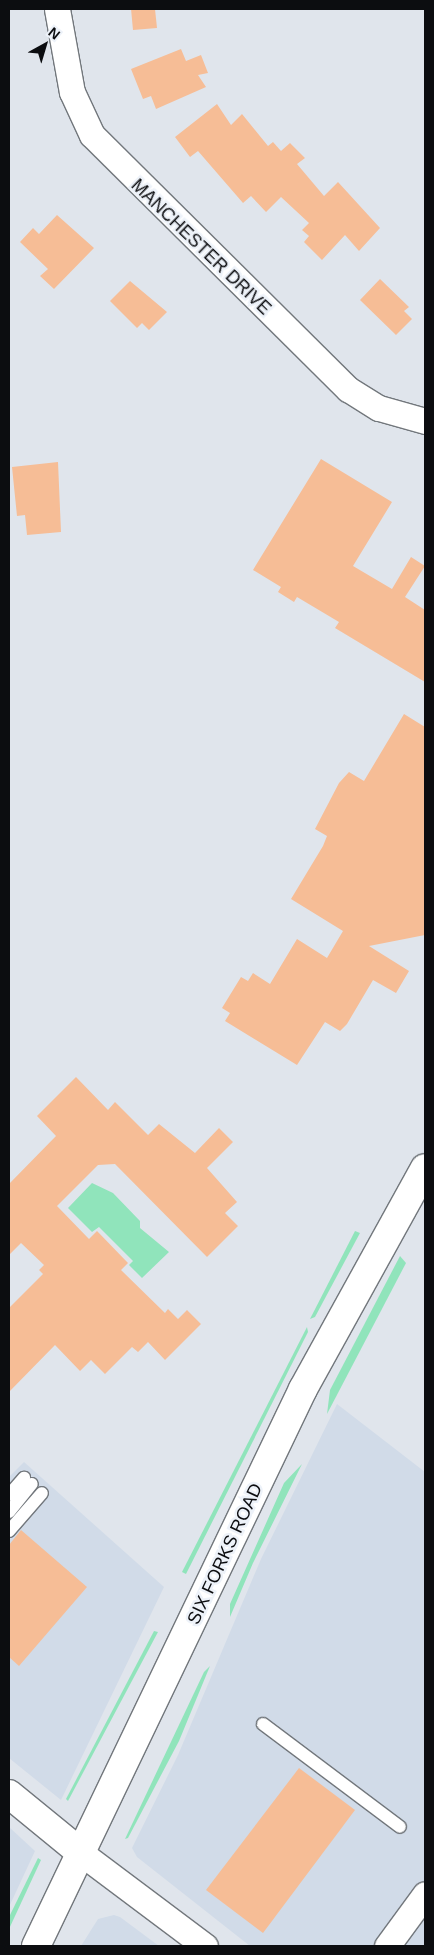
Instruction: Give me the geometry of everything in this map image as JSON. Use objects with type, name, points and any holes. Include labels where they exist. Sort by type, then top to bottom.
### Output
[{"type":"main road","name":"SIX FORKS ROAD","points":[[36,1946],[324,1346],[425,1168]]},
{"type":"main road","points":[[9,1794],[81,1853]]},
{"type":"street","name":"MANCHESTER DRIVE","points":[[57,9],[72,92],[92,135],[348,389],[379,408],[425,421]]},
{"type":"street","points":[[81,1853],[205,1946]]},
{"type":"street","points":[[387,1946],[425,1894]]},
{"type":"lane","points":[[9,1495],[33,1485]]},
{"type":"lane","points":[[9,1512],[33,1485]]},
{"type":"lane","points":[[9,1532],[33,1485]]},
{"type":"lane","points":[[263,1724],[400,1827]]},
{"type":"shaded area","points":[[337,1404],[425,1472],[425,1946],[250,1946],[137,1857],[132,1848],[178,1755],[261,1559]]},
{"type":"shaded area","points":[[24,1462],[164,1587],[61,1800],[9,1758],[9,1477]]},
{"type":"shaded area","points":[[9,1827],[35,1851],[9,1907]]},
{"type":"shaded area","points":[[114,1915],[120,1917],[159,1946],[81,1946],[98,1919]]},
{"type":"green space","points":[[92,1183],[113,1193],[140,1221],[140,1228],[169,1252],[142,1278],[129,1265],[133,1261],[99,1227],[92,1232],[68,1208]]},
{"type":"green space","points":[[355,1231],[360,1233],[315,1317],[310,1319]]},
{"type":"green space","points":[[400,1256],[406,1263],[327,1414],[330,1390]]},
{"type":"green space","points":[[307,1327],[308,1332],[186,1574],[182,1572]]},
{"type":"green space","points":[[302,1464],[253,1563],[230,1617],[230,1604],[284,1483]]},
{"type":"green space","points":[[154,1631],[158,1632],[68,1801],[66,1799]]},
{"type":"green space","points":[[210,1666],[179,1741],[128,1838],[125,1839],[204,1672]]},
{"type":"green space","points":[[38,1858],[41,1860],[9,1929],[9,1917]]},
{"type":"building","points":[[131,9],[155,9],[157,28],[133,30]]},
{"type":"building","points":[[181,49],[186,61],[201,55],[208,73],[198,75],[206,87],[156,109],[151,96],[143,99],[131,69]]},
{"type":"building","points":[[217,104],[231,125],[242,114],[268,146],[273,142],[281,151],[290,143],[305,158],[297,164],[324,196],[338,182],[380,228],[359,251],[345,235],[322,260],[304,242],[309,236],[302,230],[309,223],[281,197],[266,212],[251,196],[243,203],[198,151],[190,157],[175,137]]},
{"type":"building","points":[[57,215],[94,248],[54,289],[40,276],[48,269],[20,242],[33,228],[39,234]]},
{"type":"building","points":[[380,279],[409,307],[404,311],[412,319],[396,335],[360,300]]},
{"type":"building","points":[[130,281],[167,312],[149,330],[142,323],[137,328],[110,301]]},
{"type":"building","points":[[321,459],[392,502],[353,566],[392,589],[411,557],[425,566],[405,597],[425,610],[425,682],[335,628],[339,622],[297,597],[294,602],[278,592],[281,587],[253,570]]},
{"type":"building","points":[[58,462],[61,532],[27,535],[25,515],[17,516],[12,467]]},
{"type":"building","points":[[404,714],[425,727],[425,935],[369,946],[409,971],[396,993],[373,980],[347,1024],[340,1031],[325,1022],[297,1065],[225,1021],[230,1013],[222,1008],[241,977],[248,981],[253,973],[270,984],[297,939],[327,958],[343,931],[291,899],[323,846],[327,836],[315,829],[339,783],[349,772],[364,781]]},
{"type":"building","points":[[76,1077],[108,1110],[115,1102],[148,1135],[159,1124],[195,1153],[219,1128],[233,1142],[207,1168],[237,1202],[225,1213],[238,1226],[207,1257],[115,1164],[98,1165],[57,1206],[89,1239],[97,1231],[128,1263],[121,1270],[165,1313],[168,1309],[178,1319],[187,1310],[201,1324],[165,1360],[148,1342],[138,1352],[132,1347],[105,1374],[91,1360],[80,1371],[55,1345],[9,1392],[9,1308],[43,1274],[39,1270],[44,1265],[21,1243],[9,1255],[9,1184],[56,1136],[37,1116]]},
{"type":"building","points":[[21,1530],[87,1587],[19,1666],[9,1657],[9,1545]]},
{"type":"building","points":[[299,1768],[355,1810],[263,1933],[206,1890]]}]
